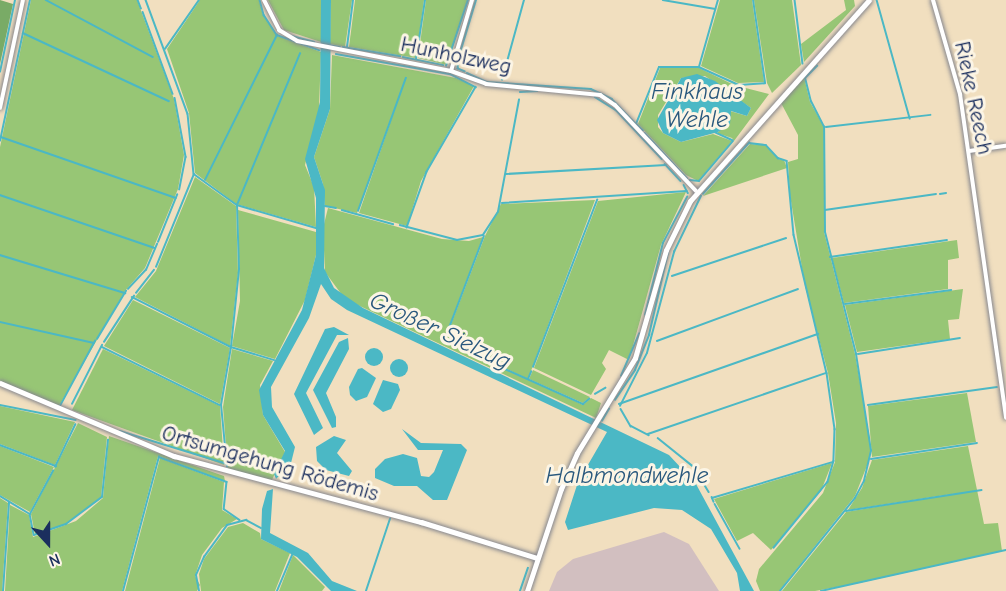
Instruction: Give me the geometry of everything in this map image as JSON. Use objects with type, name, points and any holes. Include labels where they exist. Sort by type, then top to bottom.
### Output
[{"type":"street","points":[[0,108],[22,0]]},
{"type":"street","name":"Hunholzweg","points":[[264,0],[279,30],[297,41],[451,71],[486,84],[600,95],[615,105],[696,191]]},
{"type":"street","points":[[451,71],[471,0]]},
{"type":"street","points":[[527,591],[561,489],[592,430],[635,358],[666,250],[696,191],[869,0]]},
{"type":"street","name":"Rieke Reech","points":[[933,0],[958,85],[1006,418]]},
{"type":"street","points":[[969,151],[1006,146]]},
{"type":"street","name":"Ortsumgehung Rödemis","points":[[0,383],[174,456],[422,522],[537,558]]},
{"type":"shaded area","points":[[664,532],[689,544],[719,591],[549,591],[557,572],[573,559]]},
{"type":"green space","points":[[0,0],[13,4],[0,64]]},
{"type":"green space","points":[[31,0],[137,0],[174,99],[184,155],[178,189],[145,268],[125,291],[59,406],[0,381],[0,147]]},
{"type":"green space","points":[[200,0],[259,0],[263,15],[278,36],[321,52],[319,109],[305,165],[314,187],[316,227],[236,204],[195,173],[189,113],[167,49]]},
{"type":"green space","points":[[268,0],[321,0],[321,42],[284,30]]},
{"type":"green space","points":[[331,0],[352,0],[345,47],[330,44]]},
{"type":"green space","points":[[355,0],[424,0],[416,58],[349,47]]},
{"type":"green space","points":[[426,0],[468,0],[447,65],[418,58]]},
{"type":"green space","points":[[720,0],[752,0],[764,82],[738,83],[701,66]]},
{"type":"green space","points":[[754,0],[792,0],[801,65],[772,93],[767,83]]},
{"type":"green space","points":[[844,0],[854,0],[855,6],[804,62],[801,44],[846,10]]},
{"type":"green space","points":[[332,55],[456,78],[474,86],[421,181],[407,226],[359,213],[406,77],[357,213],[325,206],[323,184],[314,157],[330,109]]},
{"type":"green space","points":[[660,68],[699,68],[734,85],[769,94],[734,141],[732,138],[717,133],[726,125],[730,111],[747,116],[751,108],[705,76],[681,78],[658,115],[658,127],[663,133],[681,142],[713,134],[732,141],[698,181],[686,175],[638,124]]},
{"type":"green space","points":[[804,77],[810,102],[824,127],[824,232],[855,354],[870,440],[870,458],[855,496],[779,591],[760,591],[756,581],[759,569],[823,493],[835,462],[836,423],[828,373],[805,286],[790,195],[788,162],[798,159],[798,135],[780,101]]},
{"type":"green space","points":[[750,144],[766,145],[778,159],[784,160],[787,168],[703,196]]},
{"type":"green space","points":[[195,177],[236,206],[238,273],[230,346],[135,297],[156,271]]},
{"type":"green space","points":[[686,192],[661,245],[629,360],[609,350],[602,363],[606,369],[591,395],[534,368],[598,201]]},
{"type":"green space","points":[[595,200],[528,379],[445,340],[485,236],[501,204]]},
{"type":"green space","points":[[328,208],[442,239],[469,241],[483,237],[444,340],[583,405],[591,398],[601,403],[596,418],[345,299],[325,272],[323,228]]},
{"type":"green space","points":[[238,210],[316,232],[316,255],[305,300],[275,359],[232,346],[240,301]]},
{"type":"green space","points":[[957,240],[959,258],[948,260],[948,289],[844,303],[832,258]]},
{"type":"green space","points":[[963,289],[959,319],[948,320],[950,339],[857,352],[845,305]]},
{"type":"green space","points":[[133,300],[230,348],[220,404],[104,346]]},
{"type":"green space","points":[[103,349],[220,406],[224,465],[72,410]]},
{"type":"green space","points":[[232,349],[273,361],[260,385],[263,415],[285,452],[271,482],[228,471],[223,407]]},
{"type":"green space","points":[[533,370],[590,397],[583,403],[529,379]]},
{"type":"green space","points":[[967,393],[976,442],[872,457],[868,406]]},
{"type":"green space","points":[[0,406],[75,422],[55,465],[0,444]]},
{"type":"green space","points":[[78,423],[107,437],[101,497],[66,524],[35,534],[31,514]]},
{"type":"green space","points":[[109,436],[224,476],[225,481],[158,456],[122,591],[5,591],[10,505],[29,515],[33,537],[76,521],[103,498]]},
{"type":"green space","points":[[0,446],[54,467],[30,512],[0,495]]},
{"type":"green space","points":[[968,446],[984,524],[998,523],[1002,551],[815,591],[782,591],[846,512],[958,493],[848,510],[862,488],[872,460]]},
{"type":"green space","points":[[160,458],[224,482],[222,510],[237,519],[222,528],[202,555],[195,576],[200,585],[197,591],[125,591]]},
{"type":"green space","points":[[832,463],[821,491],[771,550],[753,533],[737,541],[714,499]]},
{"type":"green space","points":[[0,498],[8,503],[2,591],[0,591]]},
{"type":"green space","points":[[243,523],[260,533],[261,539],[290,553],[275,591],[201,591],[199,574],[204,559],[228,527]]},
{"type":"green space","points":[[293,555],[325,587],[322,591],[279,591]]},
{"type":"water","name":"Halbmondwehle","points":[[321,0],[331,0],[330,109],[314,157],[325,190],[324,268],[334,288],[363,308],[669,455],[696,484],[754,591],[740,591],[737,573],[711,529],[682,510],[654,508],[568,530],[565,522],[578,482],[607,432],[347,310],[331,299],[321,284],[309,318],[271,387],[272,407],[295,447],[291,463],[276,479],[274,474],[285,451],[263,415],[259,390],[302,310],[316,255],[316,198],[305,159],[320,102]]},
{"type":"water","name":"Finkhaus Wehle","points":[[697,74],[715,81],[751,108],[747,116],[731,111],[730,124],[718,132],[681,142],[663,133],[657,120],[681,78]]},
{"type":"water","points":[[334,327],[349,335],[337,335],[306,393],[323,428],[314,435],[294,394],[325,329]]},
{"type":"water","points":[[348,338],[349,349],[326,393],[336,417],[336,427],[332,428],[313,390],[339,342]]},
{"type":"water","points":[[374,348],[380,351],[383,357],[380,363],[374,366],[368,363],[365,357],[368,351]]},
{"type":"water","points":[[399,359],[405,362],[408,368],[405,374],[399,377],[393,374],[390,368],[393,362]]},
{"type":"water","points":[[362,368],[376,378],[367,397],[356,401],[350,395],[349,387],[358,369]]},
{"type":"water","points":[[383,380],[398,384],[400,390],[391,409],[383,412],[373,404]]},
{"type":"water","points":[[402,429],[421,443],[461,444],[467,450],[447,500],[433,500],[417,486],[394,486],[375,478],[375,469],[385,459],[403,454],[417,458],[421,476],[429,477],[434,472],[443,450],[418,450]]},
{"type":"water","points":[[334,436],[346,440],[337,453],[352,471],[349,476],[326,470],[317,461],[316,447]]},
{"type":"water","points":[[273,489],[270,533],[308,553],[332,581],[357,591],[331,591],[297,557],[261,539],[262,509],[267,491]]},
{"type":"waterway","points":[[0,72],[15,0]]},
{"type":"waterway","points":[[0,141],[30,0]]},
{"type":"waterway","points":[[46,0],[153,57]]},
{"type":"waterway","points":[[138,0],[141,8]]},
{"type":"waterway","points":[[146,0],[188,114],[194,174],[237,205],[316,228]]},
{"type":"waterway","points":[[165,49],[199,0]]},
{"type":"waterway","points":[[260,0],[264,15],[277,35],[319,50]]},
{"type":"waterway","points":[[347,47],[353,0]]},
{"type":"waterway","points":[[416,59],[425,0]]},
{"type":"waterway","points":[[446,66],[468,0]]},
{"type":"waterway","points":[[465,72],[458,69],[457,63],[476,0]]},
{"type":"waterway","points":[[502,80],[524,0]]},
{"type":"waterway","points":[[663,0],[715,9]]},
{"type":"waterway","points":[[643,131],[636,124],[659,67],[699,67],[718,0]]},
{"type":"waterway","points":[[699,67],[739,85],[765,83],[753,0]]},
{"type":"waterway","points":[[795,0],[803,64]]},
{"type":"waterway","points":[[877,0],[910,118]]},
{"type":"waterway","points":[[143,12],[173,94]]},
{"type":"waterway","points":[[23,33],[169,101]]},
{"type":"waterway","points":[[205,180],[277,35]]},
{"type":"waterway","points":[[292,36],[314,42]]},
{"type":"waterway","points":[[329,45],[340,47]]},
{"type":"waterway","points":[[343,47],[400,56]]},
{"type":"waterway","points":[[132,297],[231,347],[239,269],[237,205],[300,54]]},
{"type":"waterway","points":[[336,54],[450,74],[476,87],[427,172],[407,228]]},
{"type":"waterway","points":[[403,57],[443,65]]},
{"type":"waterway","points":[[780,591],[855,498],[864,481],[871,451],[856,354],[825,232],[824,127],[811,102],[805,78],[817,66]]},
{"type":"waterway","points":[[467,73],[487,82],[591,89],[612,99],[636,124]]},
{"type":"waterway","points":[[358,211],[406,78]]},
{"type":"waterway","points":[[520,92],[537,91]]},
{"type":"waterway","points":[[595,97],[616,110],[662,159]]},
{"type":"waterway","points":[[175,98],[186,157],[180,189]]},
{"type":"waterway","points":[[400,225],[457,240],[483,235],[498,212],[519,100]]},
{"type":"waterway","points":[[826,127],[930,115]]},
{"type":"waterway","points":[[645,133],[687,178]]},
{"type":"waterway","points":[[690,180],[699,181],[733,141],[716,133]]},
{"type":"waterway","points":[[1,137],[176,198]]},
{"type":"waterway","points":[[703,194],[749,143],[766,145],[778,158],[787,161],[794,235],[827,373],[835,429],[834,461],[828,482],[774,548]]},
{"type":"waterway","points":[[665,164],[681,181]]},
{"type":"waterway","points":[[506,174],[666,165]]},
{"type":"waterway","points":[[156,267],[194,174]]},
{"type":"waterway","points":[[684,185],[688,193]]},
{"type":"waterway","points":[[502,203],[687,191]]},
{"type":"waterway","points":[[940,194],[946,193]]},
{"type":"waterway","points":[[825,210],[936,194]]},
{"type":"waterway","points":[[0,195],[155,248]]},
{"type":"waterway","points":[[158,242],[177,195]]},
{"type":"waterway","points":[[620,406],[647,353],[674,252],[701,196]]},
{"type":"waterway","points":[[645,315],[663,243],[687,197]]},
{"type":"waterway","points":[[533,367],[597,200]]},
{"type":"waterway","points":[[325,206],[336,208]]},
{"type":"waterway","points":[[342,210],[393,224]]},
{"type":"waterway","name":"Großer Sielzug","points":[[449,328],[484,236]]},
{"type":"waterway","points":[[672,276],[786,238]]},
{"type":"waterway","points":[[830,257],[947,240]]},
{"type":"waterway","points":[[128,289],[146,270],[157,244]]},
{"type":"waterway","points":[[615,400],[635,370],[649,335],[668,253]]},
{"type":"waterway","points":[[0,255],[125,293]]},
{"type":"waterway","points":[[136,293],[154,270]]},
{"type":"waterway","points":[[657,341],[798,289]]},
{"type":"waterway","points":[[845,304],[951,290]]},
{"type":"waterway","points":[[97,339],[126,291]]},
{"type":"waterway","points":[[104,342],[134,296]]},
{"type":"waterway","points":[[0,322],[94,343]]},
{"type":"waterway","name":"Großer Sielzug","points":[[445,339],[448,331]]},
{"type":"waterway","points":[[621,376],[639,334]]},
{"type":"waterway","points":[[619,404],[818,334]]},
{"type":"waterway","points":[[858,354],[960,338]]},
{"type":"waterway","name":"Großer Sielzug","points":[[445,339],[500,366]]},
{"type":"waterway","points":[[60,406],[95,341]]},
{"type":"waterway","points":[[72,404],[102,345]]},
{"type":"waterway","points":[[102,347],[220,405]]},
{"type":"waterway","points":[[227,467],[221,405],[231,347],[274,360]]},
{"type":"waterway","name":"Großer Sielzug","points":[[503,368],[583,404]]},
{"type":"waterway","points":[[528,379],[531,372]]},
{"type":"waterway","points":[[648,434],[826,373]]},
{"type":"waterway","points":[[868,405],[997,387]]},
{"type":"waterway","points":[[595,394],[605,388]]},
{"type":"waterway","points":[[583,404],[589,399]]},
{"type":"waterway","points":[[0,405],[76,420]]},
{"type":"waterway","points":[[602,421],[609,409]]},
{"type":"waterway","points":[[621,409],[631,426],[649,435]]},
{"type":"waterway","points":[[55,467],[75,425]]},
{"type":"waterway","points":[[120,431],[227,464]]},
{"type":"waterway","name":"Halbmondwehle","points":[[658,438],[694,467],[709,492]]},
{"type":"waterway","points":[[30,514],[34,535],[66,524],[102,497],[108,440]]},
{"type":"waterway","points":[[871,459],[977,443]]},
{"type":"waterway","points":[[0,445],[56,466]]},
{"type":"waterway","points":[[123,591],[159,457],[227,482],[224,509],[240,520]]},
{"type":"waterway","name":"Halbmondwehle","points":[[712,498],[833,462]]},
{"type":"waterway","points":[[0,496],[30,514],[53,471]]},
{"type":"waterway","points":[[846,511],[981,490]]},
{"type":"waterway","name":"Halbmondwehle","points":[[712,497],[714,502]]},
{"type":"waterway","points":[[3,591],[9,502]]},
{"type":"waterway","points":[[715,504],[740,549]]},
{"type":"waterway","points":[[366,591],[390,519]]},
{"type":"waterway","points":[[199,591],[196,575],[204,557],[227,525],[246,520],[261,528]]},
{"type":"waterway","points":[[821,591],[1006,550]]},
{"type":"waterway","points":[[277,591],[293,553]]},
{"type":"waterway","points":[[520,591],[528,568]]}]
